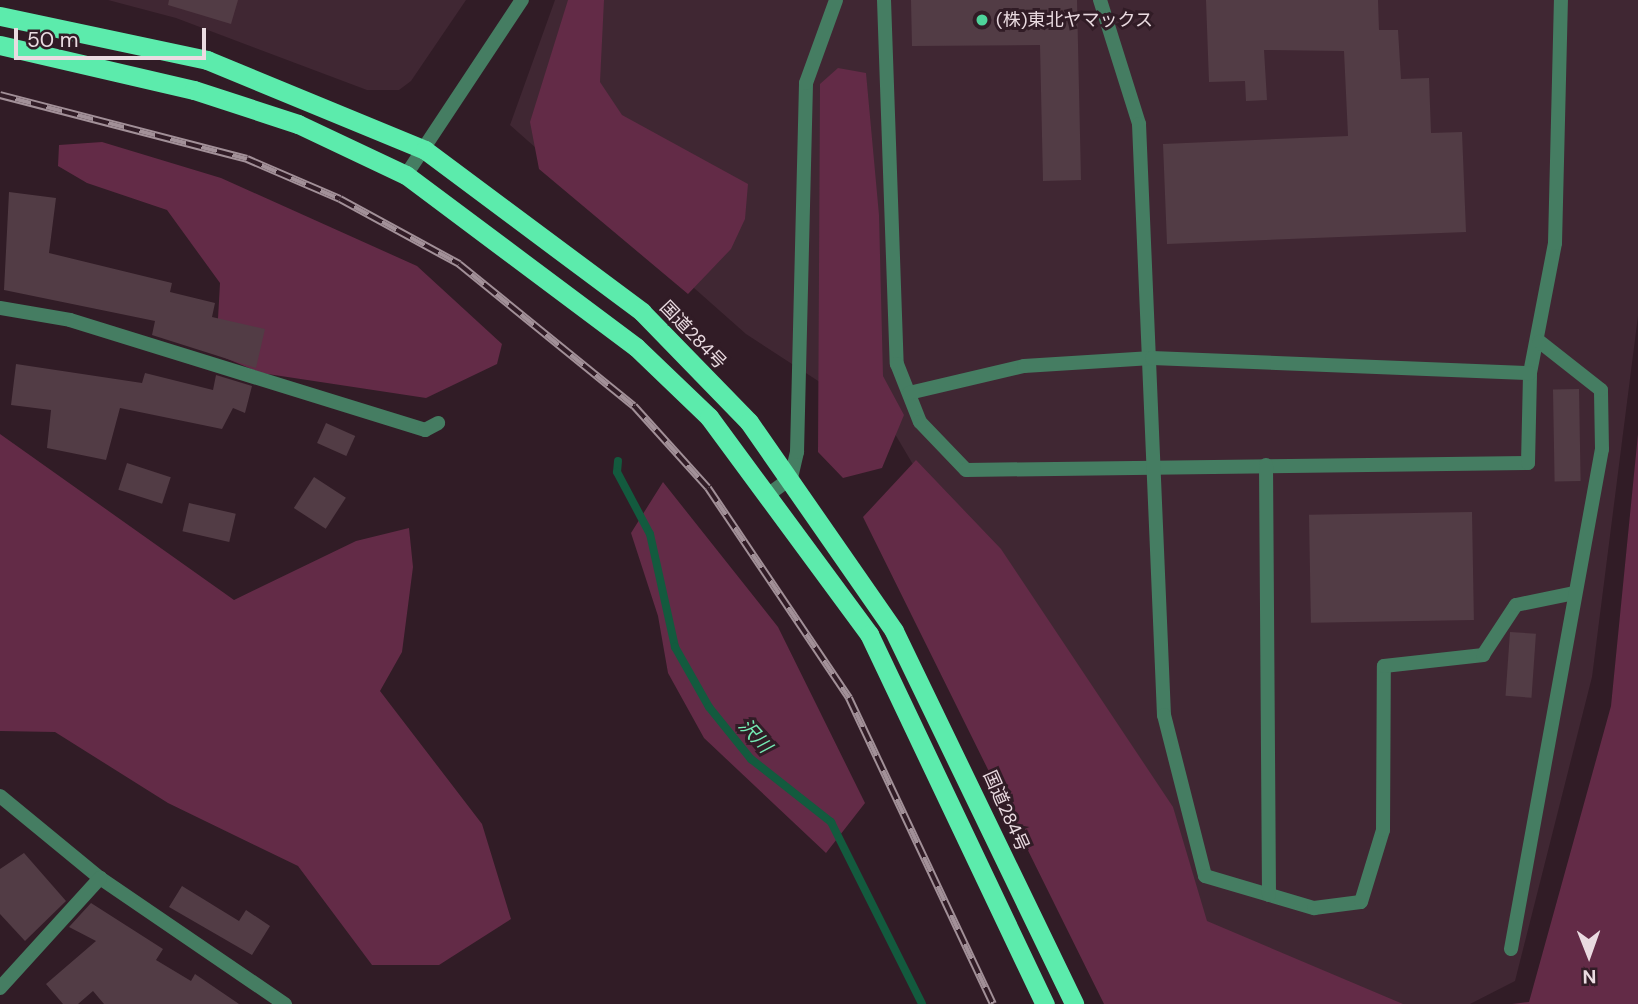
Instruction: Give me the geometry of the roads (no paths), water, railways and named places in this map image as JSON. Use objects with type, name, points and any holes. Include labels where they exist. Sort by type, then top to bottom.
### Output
[{"type":"highway","name":"国道284号","points":[[0,16],[206,60],[425,150],[642,312],[749,422],[792,478],[894,631],[1074,1004]]},
{"type":"highway","points":[[0,45],[194,90],[298,124],[406,175],[636,347],[709,418],[769,494],[869,634],[1045,1004]]},
{"type":"street","points":[[406,175],[522,0]]},
{"type":"street","points":[[769,494],[792,478],[806,83],[836,0]]},
{"type":"street","points":[[884,0],[897,364],[920,422],[966,470],[1158,465],[1528,463],[1530,373],[1540,342],[1555,243],[1561,0]]},
{"type":"street","points":[[1100,0],[1139,124],[1158,465],[1164,715],[1205,876],[1314,908],[1361,902],[1383,830],[1384,666],[1483,655],[1516,605],[1574,593]]},
{"type":"street","points":[[0,308],[70,320],[425,430],[438,424]]},
{"type":"street","points":[[1511,949],[1602,449],[1601,390],[1540,342]]},
{"type":"street","points":[[909,393],[1024,366],[1152,358],[1530,373]]},
{"type":"street","points":[[1266,465],[1269,895]]},
{"type":"street","points":[[0,796],[100,878],[285,1004]]},
{"type":"street","points":[[0,988],[100,878]]},
{"type":"waterway","name":"沢川","points":[[618,461],[617,472],[650,534],[675,647],[709,707],[751,759],[831,822],[922,1004]]},
{"type":"railway","points":[[0,95],[247,159],[340,199],[459,264],[634,406],[708,488],[849,698],[993,1004]]},
{"type":"place","name":"(株)東北ヤマックス","points":[[982,20]]}]
